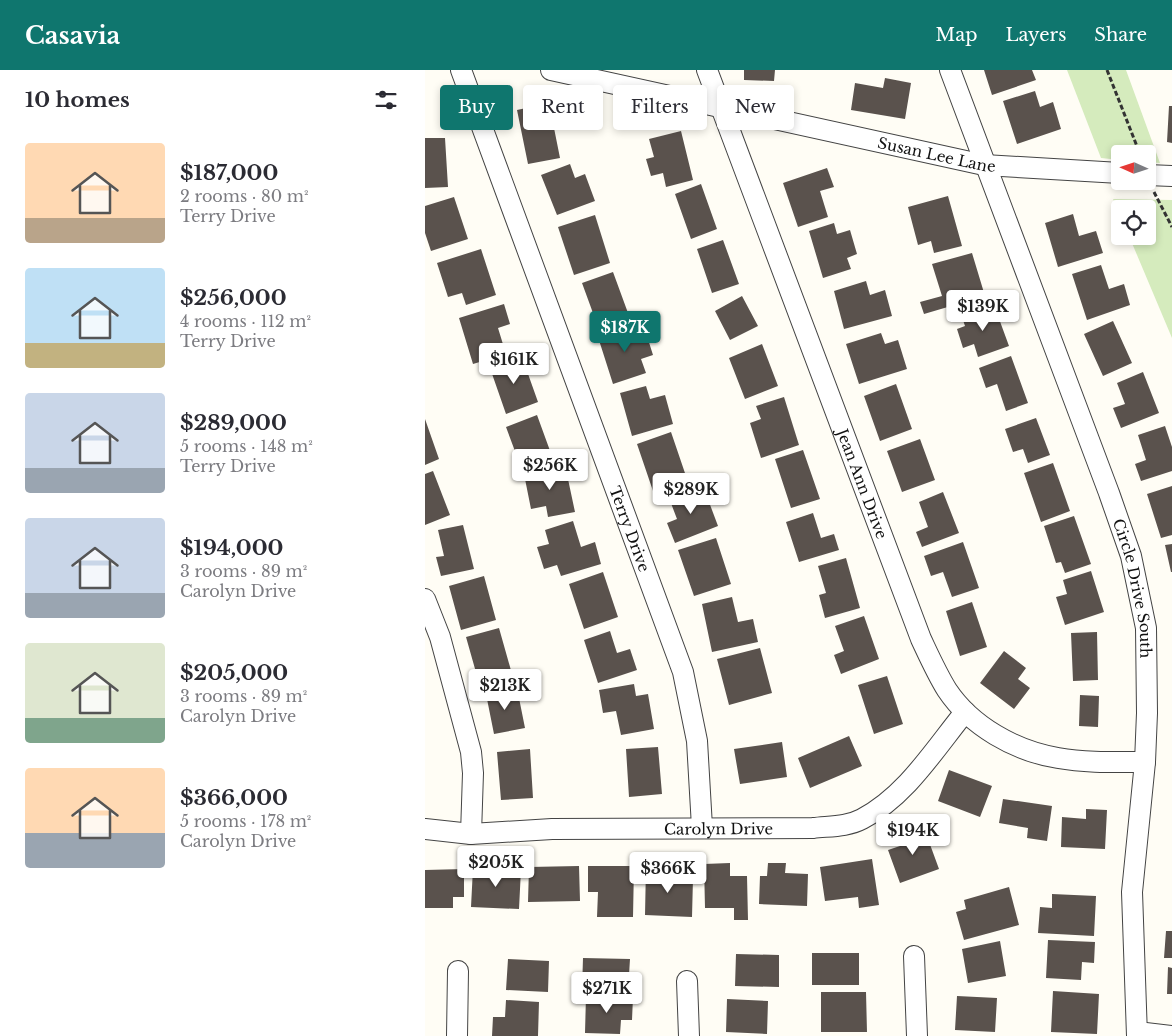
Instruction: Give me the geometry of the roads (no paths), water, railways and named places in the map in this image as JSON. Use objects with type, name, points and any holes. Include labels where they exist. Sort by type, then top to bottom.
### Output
[{"type":"street","name":"Terry Drive","points":[[461,70],[683,672],[697,741],[702,827]]},
{"type":"street","name":"Susan Lee Lane","points":[[551,70],[717,108]]},
{"type":"street","name":"Jean Ann Drive","points":[[707,70],[717,98]]},
{"type":"street","name":"Circle Drive South","points":[[950,70],[1131,556],[1146,628],[1147,713],[1145,762],[1131,892],[1137,1034]]},
{"type":"street","name":"Susan Lee Lane","points":[[794,125],[984,165],[1111,172]]},
{"type":"street","name":"Jean Ann Drive","points":[[729,130],[921,639],[947,690],[965,712],[985,729],[1028,750],[1056,758],[1145,762]]},
{"type":"street","points":[[1156,179],[1172,176]]},
{"type":"street","points":[[425,599],[440,637],[471,752],[473,773],[471,834]]},
{"type":"street","name":"Carolyn Drive","points":[[425,829],[471,834],[552,829],[813,828],[842,825],[861,820],[897,796],[965,712]]},
{"type":"street","points":[[913,956],[917,1036]]},
{"type":"street","points":[[457,971],[457,1036]]},
{"type":"street","points":[[687,980],[689,1036]]},
{"type":"street","points":[[1137,1034],[1172,1036]]}]
